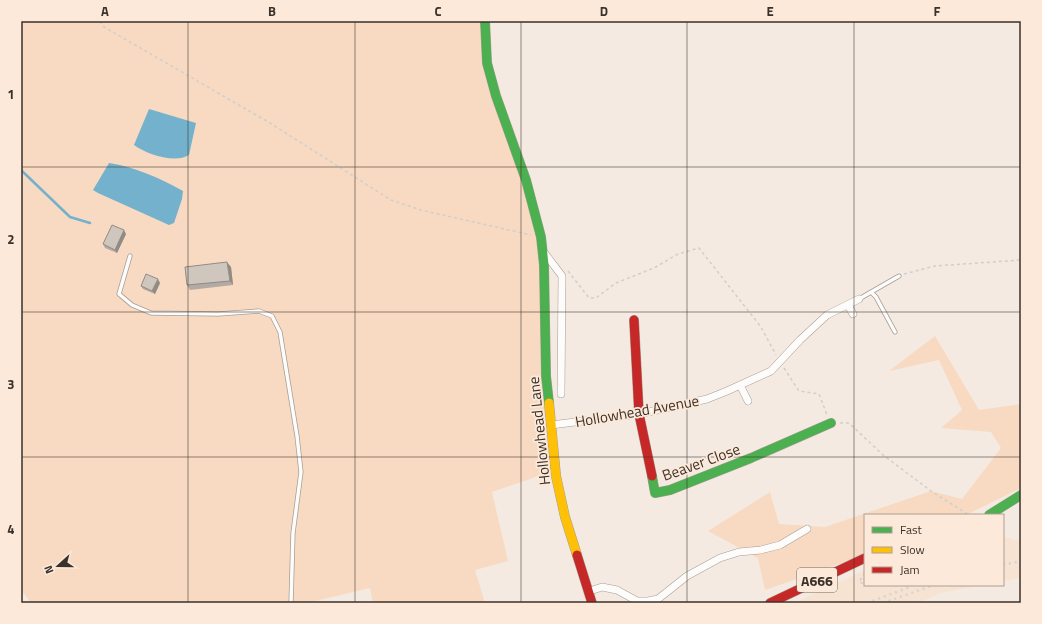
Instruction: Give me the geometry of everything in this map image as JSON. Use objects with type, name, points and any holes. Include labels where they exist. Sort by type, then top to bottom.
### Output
[{"type":"main road","name":"Hollowhead Lane","points":[[486,21],[487,64],[496,96],[509,127],[526,180],[541,238],[543,250],[546,376],[556,476],[565,517],[590,591],[592,603]]},
{"type":"main road","points":[[634,320],[639,414]]},
{"type":"main road","name":"Beaver Close","points":[[639,414],[655,493],[670,490],[751,458],[831,423]]},
{"type":"main road","points":[[991,514],[1021,495]]},
{"type":"main road","name":"A666","points":[[770,603],[864,558]]},
{"type":"street","name":"Hollowhead Lane","points":[[543,250],[562,276],[561,394]]},
{"type":"street","name":"Hollowhead Avenue","points":[[551,426],[639,414],[707,399],[771,371],[827,315],[859,299]]},
{"type":"street","points":[[848,304],[853,314]]},
{"type":"street","points":[[740,385],[748,401]]},
{"type":"street","points":[[590,591],[602,587],[617,590],[637,601],[648,602],[658,598],[687,576],[720,558],[739,552],[761,550],[780,545],[806,529]]},
{"type":"lane","points":[[130,256],[119,294],[132,305],[152,313],[218,314],[260,311],[272,316],[280,332],[298,436],[301,472],[294,533],[291,603]]},
{"type":"lane","points":[[859,299],[899,276]]},
{"type":"lane","points":[[871,292],[876,297],[896,332]]},
{"type":"path","points":[[100,21],[104,26],[270,123],[391,200],[421,210],[541,238]]},
{"type":"path","points":[[566,268],[589,298],[596,298],[616,283],[654,268],[678,254],[699,248],[761,327],[799,391],[819,394],[831,423],[849,423],[883,455],[931,491],[967,514]]},
{"type":"path","points":[[899,276],[935,266],[1021,260]]},
{"type":"path","points":[[864,574],[859,582],[864,584]]},
{"type":"shaded area","points":[[21,21],[485,21],[487,63],[536,215],[556,470],[492,492],[508,561],[475,570],[485,603],[373,603],[370,588],[307,603],[31,603],[21,590]]},
{"type":"shaded area","points":[[935,336],[979,410],[1021,404],[1021,488],[968,514],[864,514],[864,555],[765,590],[758,558],[708,531],[770,492],[779,524],[825,527],[931,491],[962,499],[1001,448],[991,432],[941,428],[962,410],[939,360],[889,371]]},
{"type":"shaded area","points":[[1004,537],[1021,541],[1021,578],[1004,581]]},
{"type":"shaded area","points":[[864,570],[864,586],[977,586],[941,593],[918,603],[794,603]]},
{"type":"water","points":[[149,109],[196,123],[189,155],[183,158],[161,157],[146,152],[134,145]]},
{"type":"water","points":[[109,163],[128,167],[147,174],[183,191],[182,199],[174,223],[169,225],[93,190]]},
{"type":"building","points":[[112,225],[124,230],[115,250],[103,244]]},
{"type":"building","points":[[227,262],[230,281],[187,285],[185,267]]},
{"type":"building","points":[[146,274],[158,279],[152,291],[141,286]]},
{"type":"waterway","points":[[21,170],[70,217],[90,223]]},
{"type":"railway","points":[[1004,565],[1021,561]]},
{"type":"railway","points":[[883,603],[931,586]]},
{"type":"railway","points":[[867,603],[910,587]]},
{"type":"traffic: fast","points":[[485,21],[487,63],[496,96],[526,180],[541,237],[544,265],[546,376],[549,403]]},
{"type":"traffic: fast","points":[[652,476],[655,493],[670,490],[751,458],[831,423]]},
{"type":"traffic: fast","points":[[991,514],[1021,495]]},
{"type":"traffic: slow","points":[[549,403],[556,476],[565,517],[577,555]]},
{"type":"traffic: jam","points":[[634,320],[639,414],[652,476]]},
{"type":"traffic: jam","points":[[577,555],[592,603]]},
{"type":"traffic: jam","points":[[770,603],[864,558]]}]
